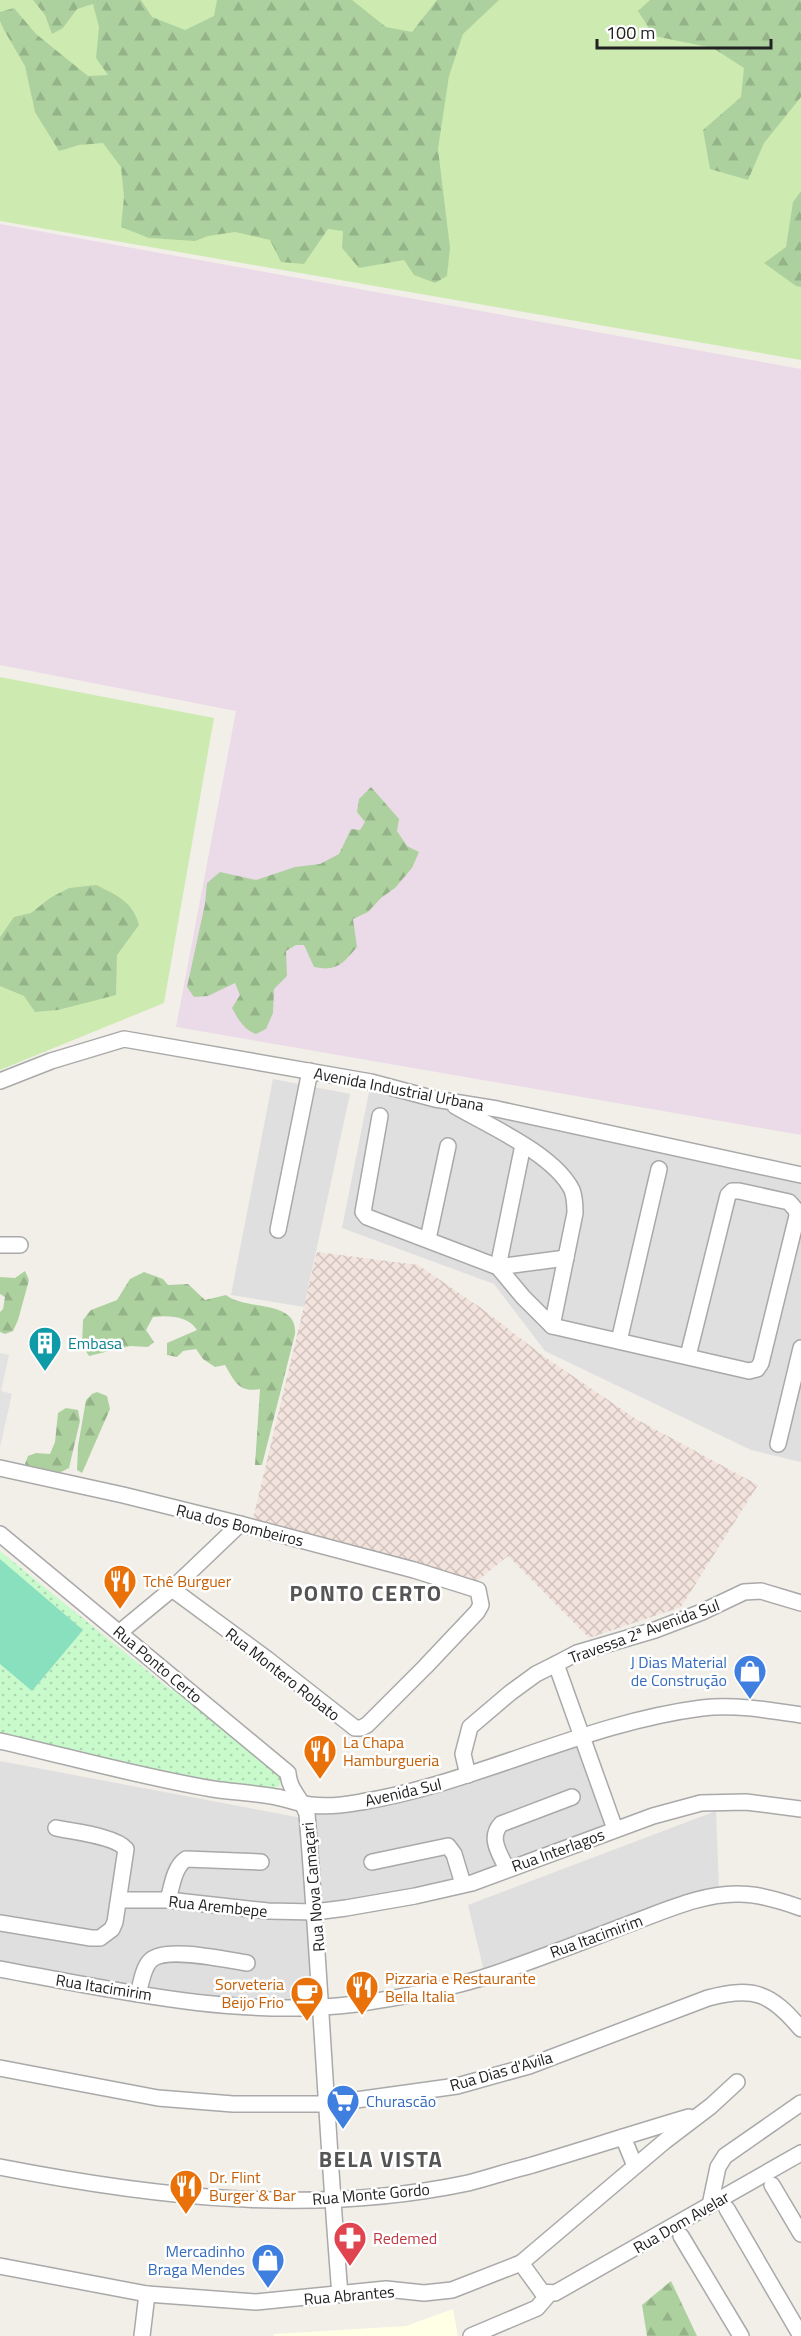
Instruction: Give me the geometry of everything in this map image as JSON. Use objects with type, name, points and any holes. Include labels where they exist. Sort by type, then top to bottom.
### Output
[{"type":"street","name":"Avenida Industrial Urbana","points":[[0,1081],[51,1061],[124,1039],[371,1082],[447,1101],[488,1107],[801,1174]]},
{"type":"street","points":[[278,1230],[310,1071]]},
{"type":"street","points":[[447,1101],[523,1145],[552,1166],[566,1182],[574,1197],[575,1213],[552,1326]]},
{"type":"street","points":[[488,1107],[484,1116],[489,1126]]},
{"type":"street","points":[[380,1116],[363,1212],[367,1217],[498,1267],[523,1297],[552,1326],[748,1371],[757,1369],[761,1363],[796,1216],[794,1205],[739,1191],[732,1191],[728,1195],[688,1356]]},
{"type":"street","points":[[498,1267],[523,1145]]},
{"type":"street","points":[[428,1239],[448,1146]]},
{"type":"street","points":[[619,1341],[659,1170]]},
{"type":"street","points":[[0,1245],[20,1245]]},
{"type":"street","points":[[498,1267],[566,1258]]},
{"type":"street","points":[[778,1444],[801,1348]]},
{"type":"street","name":"Rua dos Bombeiros","points":[[2,1472],[123,1495],[240,1524],[414,1570],[478,1590]]},
{"type":"street","points":[[120,1632],[172,1589],[240,1524]]},
{"type":"street","name":"Rua Ponto Certo","points":[[0,1534],[288,1773],[290,1787],[303,1804]]},
{"type":"street","name":"Rua Montero Robato","points":[[172,1589],[355,1728],[367,1725],[477,1612],[481,1605],[478,1590]]},
{"type":"street","name":"Travessa 2ª Avenida Sul","points":[[468,1776],[463,1754],[470,1727],[536,1674],[577,1653],[674,1623],[744,1592],[761,1591],[801,1603]]},
{"type":"street","points":[[556,1664],[615,1829]]},
{"type":"street","name":"Avenida Sul","points":[[0,1741],[211,1789],[326,1806],[360,1802],[468,1776],[584,1737],[654,1717],[704,1708],[751,1708],[801,1715]]},
{"type":"street","points":[[507,1869],[495,1841],[497,1828],[501,1824],[572,1797]]},
{"type":"street","name":"Rua Interlagos","points":[[315,1912],[415,1896],[463,1884],[615,1829],[701,1803],[746,1802],[801,1809]]},
{"type":"street","name":"Rua Nova Camaçari","points":[[303,1804],[307,1814],[315,1912],[340,2295]]},
{"type":"street","points":[[0,1923],[100,1938],[112,1929],[120,1900],[127,1856],[126,1849],[123,1845],[56,1828]]},
{"type":"street","points":[[372,1862],[448,1846],[454,1854],[463,1884]]},
{"type":"street","points":[[168,1900],[180,1862],[186,1858],[261,1862]]},
{"type":"street","name":"Rua Itacimirim","points":[[0,1969],[138,1994],[216,2004],[322,2008],[415,1994],[491,1975],[659,1913],[707,1898],[739,1894],[774,1900],[801,1908]]},
{"type":"street","name":"Rua Arembepe","points":[[120,1900],[168,1900],[268,1911],[315,1912]]},
{"type":"street","points":[[138,1994],[148,1964],[159,1955],[176,1953],[247,1963]]},
{"type":"street","name":"Rua Dias d'Avila","points":[[0,2068],[158,2098],[233,2104],[327,2104],[457,2086],[529,2066],[708,1998],[731,1992],[746,1992],[768,1998],[783,2007],[801,2029]]},
{"type":"street","name":"Rua Abrantes","points":[[0,2266],[147,2294],[256,2302],[386,2289],[424,2293],[452,2290],[521,2264],[635,2166],[724,2096],[737,2082]]},
{"type":"street","points":[[710,2205],[718,2167],[725,2157],[801,2103]]},
{"type":"street","name":"Rua Monte Gordo","points":[[0,2167],[82,2183],[188,2197],[234,2200],[332,2199],[398,2194],[469,2183],[698,2115]]},
{"type":"street","points":[[623,2137],[635,2166]]},
{"type":"street","name":"Rua Dom Avelar","points":[[471,2336],[537,2308],[555,2292],[801,2153]]},
{"type":"street","points":[[772,2186],[801,2234]]},
{"type":"street","points":[[727,2209],[801,2336]]},
{"type":"street","points":[[681,2236],[741,2336]]},
{"type":"street","points":[[521,2264],[537,2288],[555,2292]]},
{"type":"street","points":[[142,2336],[147,2294]]},
{"type":"shaded area","points":[[0,224],[801,369],[801,1135],[176,1027],[236,711],[0,665]]},
{"type":"shaded area","points":[[273,1079],[350,1094],[304,1307],[231,1295]]},
{"type":"shaded area","points":[[371,1082],[801,1175],[801,1462],[751,1450],[545,1351],[494,1284],[342,1228]]},
{"type":"shaded area","points":[[317,1252],[418,1265],[481,1308],[542,1355],[636,1419],[758,1485],[681,1607],[589,1638],[508,1556],[476,1582],[252,1523]]},
{"type":"shaded area","points":[[0,1353],[9,1355],[1,1391],[12,1394],[0,1447]]},
{"type":"shaded area","points":[[580,1746],[606,1827],[480,1875],[415,1893],[318,1908],[312,1815],[457,1788]]},
{"type":"shaded area","points":[[0,1761],[302,1818],[311,2001],[210,1997],[0,1965]]},
{"type":"shaded area","points":[[716,1811],[719,1890],[484,1971],[468,1905]]},
{"type":"shaded area","points":[[453,2309],[458,2336],[273,2336],[274,2334],[406,2326]]},
{"type":"green space","points":[[0,0],[801,0],[801,360],[0,221]]},
{"type":"green space","points":[[33,0],[141,0],[152,17],[185,30],[214,16],[217,0],[352,0],[386,27],[412,32],[437,0],[499,0],[463,34],[449,76],[438,149],[450,248],[447,276],[435,283],[414,275],[404,260],[359,268],[342,248],[343,231],[328,229],[304,264],[281,262],[270,240],[235,232],[208,236],[195,241],[149,238],[121,227],[124,197],[121,167],[103,143],[79,145],[59,151],[35,112],[25,66],[0,21],[0,12],[14,8],[36,34],[88,76],[108,75],[96,58],[99,27],[93,4],[77,9],[63,28],[52,34],[45,15]]},
{"type":"green space","points":[[650,0],[801,0],[801,97],[764,143],[748,180],[710,169],[703,130],[741,97],[744,68],[713,48],[654,36],[638,11]]},
{"type":"green space","points":[[801,191],[801,287],[796,286],[764,263],[786,247],[793,202]]},
{"type":"green space","points":[[0,677],[214,718],[164,1003],[0,1070]]},
{"type":"green space","points":[[371,787],[399,819],[397,831],[407,846],[419,852],[412,868],[395,888],[381,898],[368,912],[353,919],[357,947],[344,962],[329,968],[314,967],[304,945],[296,945],[286,951],[287,976],[274,989],[273,1013],[266,1029],[256,1034],[244,1026],[232,1008],[240,995],[235,983],[208,996],[194,997],[187,987],[205,904],[207,883],[220,872],[256,880],[295,867],[320,864],[339,854],[351,829],[360,830],[365,822],[357,812],[359,799]]},
{"type":"green space","points":[[96,885],[123,900],[133,910],[139,925],[117,955],[116,995],[58,1010],[35,1012],[24,996],[0,986],[0,937],[14,917],[31,913],[50,898],[69,888]]},
{"type":"green space","points":[[25,1271],[29,1280],[18,1320],[13,1331],[5,1334],[0,1332],[0,1312],[3,1309],[5,1297],[0,1294],[0,1277],[15,1278]]},
{"type":"green space","points":[[144,1272],[163,1279],[168,1285],[188,1284],[205,1300],[226,1295],[235,1300],[280,1310],[294,1323],[295,1334],[262,1465],[255,1465],[260,1389],[242,1388],[225,1365],[215,1367],[203,1359],[196,1349],[183,1351],[177,1357],[167,1355],[167,1343],[197,1330],[189,1322],[165,1316],[153,1317],[146,1330],[154,1342],[148,1347],[130,1346],[89,1356],[82,1345],[83,1320],[91,1310],[117,1300],[130,1279]]},
{"type":"green space","points":[[97,1392],[107,1396],[110,1409],[82,1473],[77,1470],[78,1446],[86,1400]]},
{"type":"green space","points":[[66,1408],[78,1410],[80,1421],[69,1468],[51,1475],[36,1472],[25,1464],[28,1456],[36,1453],[50,1454],[55,1442],[58,1413]]},
{"type":"green space","points":[[0,1551],[171,1690],[177,1685],[283,1776],[279,1786],[274,1789],[211,1782],[0,1733],[0,1664],[32,1691],[83,1630],[0,1559]]},
{"type":"green space","points":[[0,1559],[83,1630],[32,1691],[0,1664]]},
{"type":"green space","points":[[671,2281],[697,2336],[647,2336],[642,2305]]},
{"type":"place","name":"Embasa","points":[[45,1372]]},
{"type":"place","name":"Tchê Burguer","points":[[120,1610]]},
{"type":"place","name":"J Dias Material de Construção","points":[[750,1700]]},
{"type":"place","name":"La Chapa Hamburgueria","points":[[320,1780]]},
{"type":"place","name":"Pizzaria e Restaurante Bella Italia","points":[[362,2016]]},
{"type":"place","name":"Sorveteria Beijo Frio","points":[[307,2022]]},
{"type":"place","name":"Churascão","points":[[343,2130]]},
{"type":"place","name":"Dr. Flint Burger & Bar","points":[[186,2215]]},
{"type":"place","name":"Redemed","points":[[350,2267]]},
{"type":"place","name":"Mercadinho Braga Mendes","points":[[268,2289]]},
{"type":"district","name":"PONTO CERTO","points":[[366,1593]]},
{"type":"district","name":"BELA VISTA","points":[[381,2159]]}]
